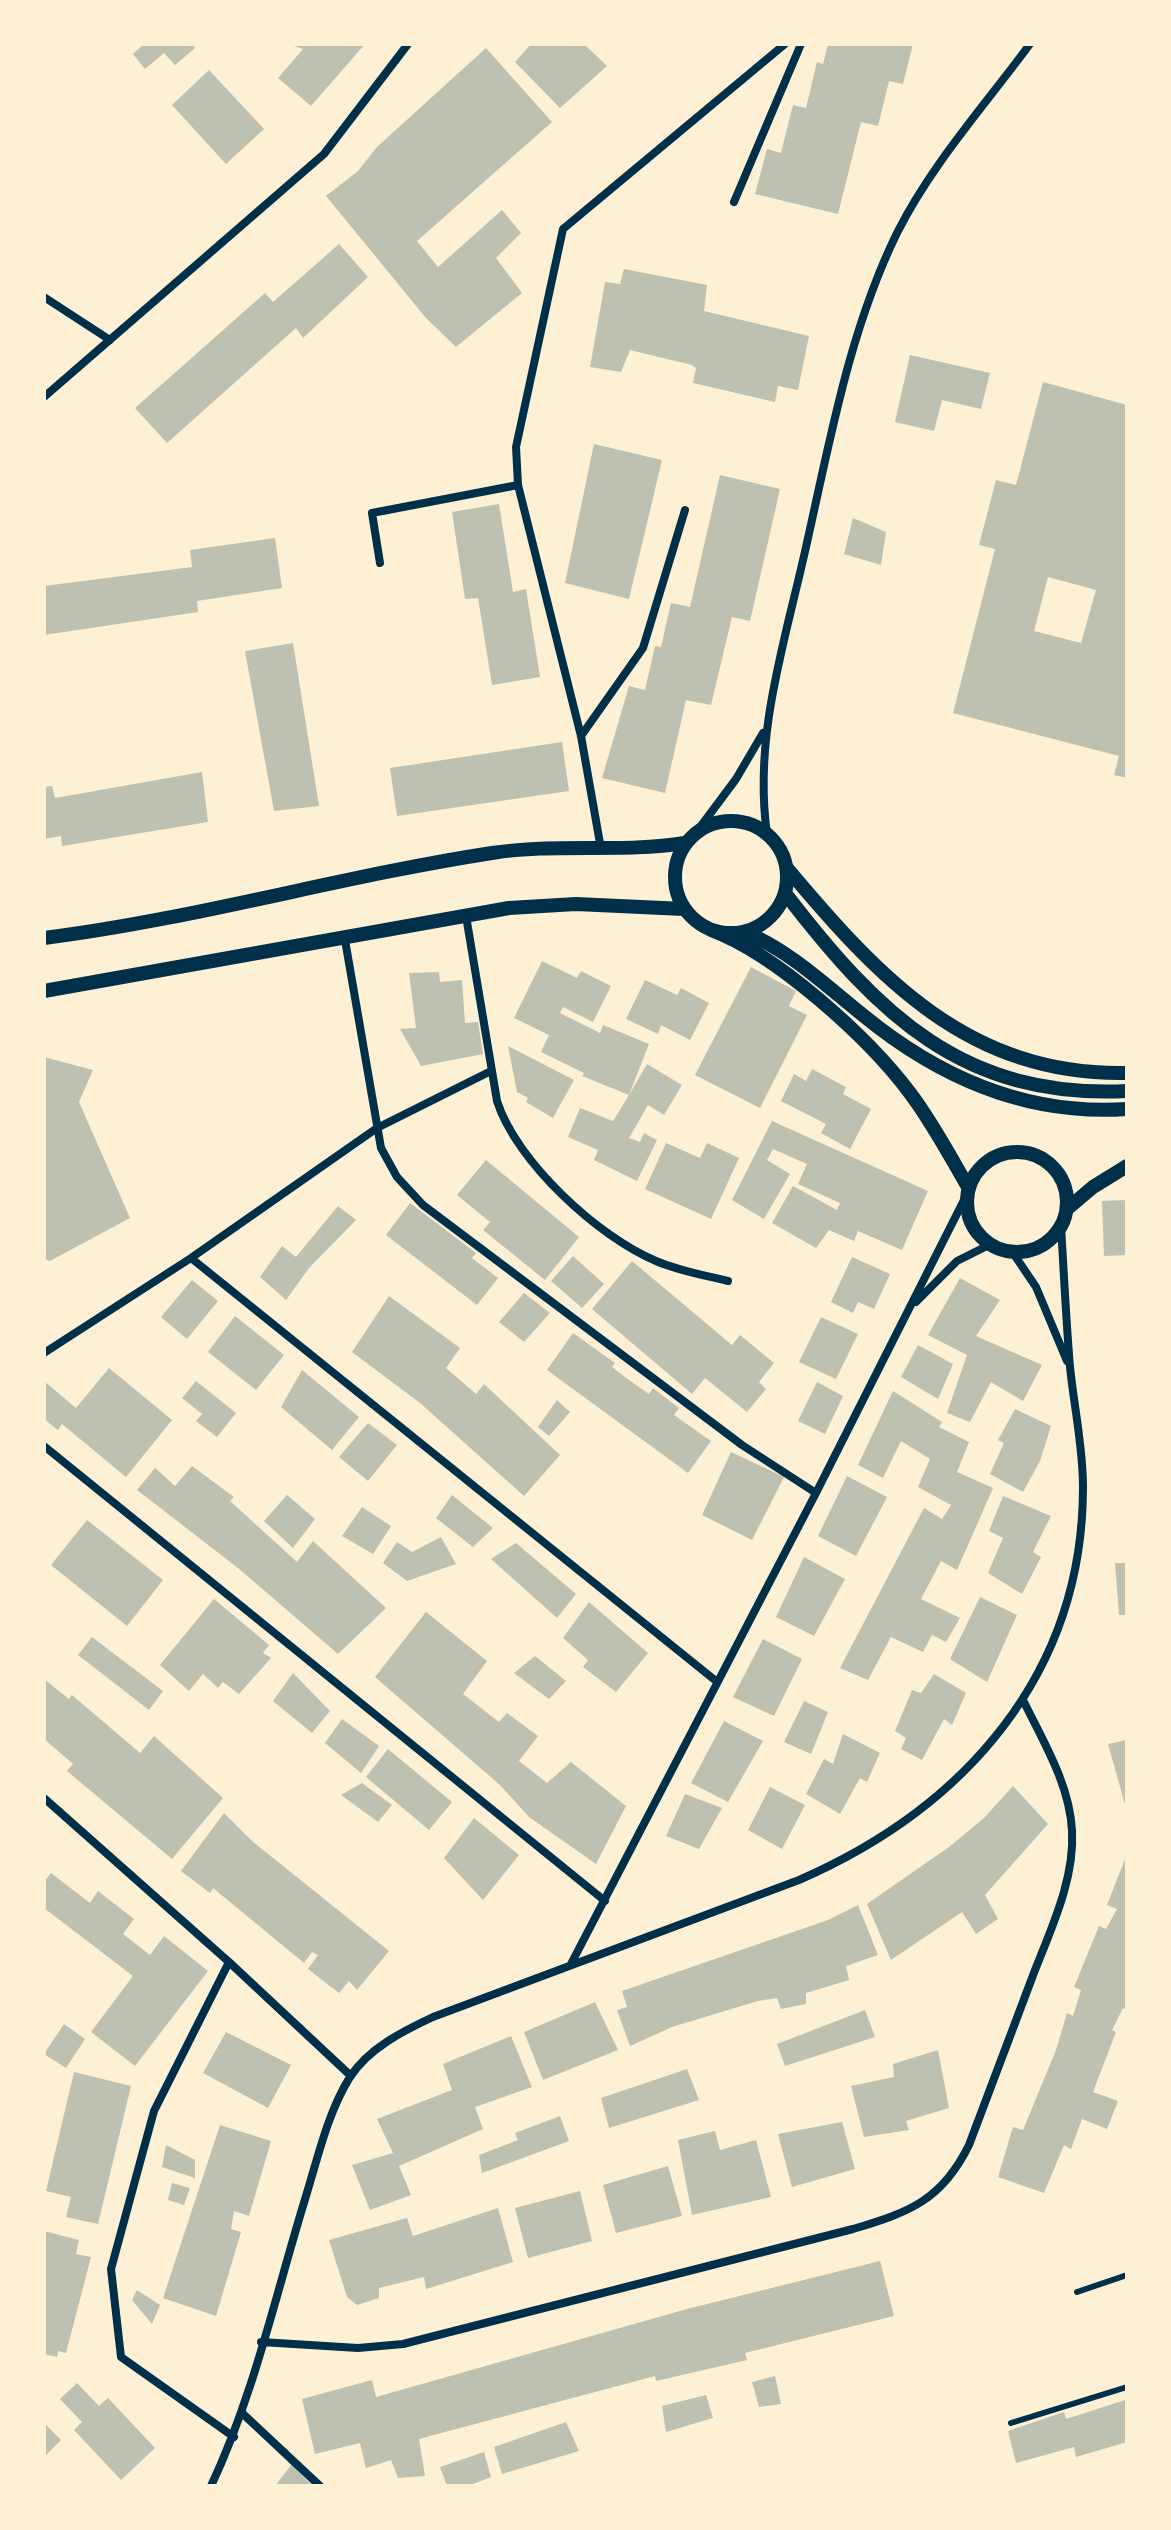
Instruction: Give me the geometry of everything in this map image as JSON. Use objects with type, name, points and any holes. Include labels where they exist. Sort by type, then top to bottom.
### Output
[{"type":"street","points":[[44,397],[324,154],[408,44]]},
{"type":"street","points":[[601,849],[581,736],[518,485],[516,447],[563,229],[785,44]]},
{"type":"street","points":[[734,202],[801,44]]},
{"type":"street","points":[[767,834],[762,784],[765,729],[831,437],[872,291],[899,229],[922,192],[1030,44]]},
{"type":"street","points":[[44,297],[110,340]]},
{"type":"street","points":[[380,563],[372,513],[518,485]]},
{"type":"street","points":[[581,736],[643,648],[685,510]]},
{"type":"street","points":[[765,729],[736,779],[685,843],[677,858],[674,875],[676,893],[684,909],[711,930],[734,939],[773,962],[870,1048],[911,1094],[967,1192],[971,1224],[989,1245],[1013,1253],[1041,1247],[1061,1227]]},
{"type":"street","points":[[698,830],[733,820],[751,824],[767,834],[780,849],[786,867],[785,893],[776,911],[763,924],[745,932]]},
{"type":"street","points":[[44,938],[195,914],[490,853],[685,843]]},
{"type":"street","points":[[786,867],[876,968],[897,988],[946,1023],[974,1038],[1029,1059],[1081,1071],[1127,1073]]},
{"type":"street","points":[[785,893],[862,985],[940,1048],[990,1073],[1020,1083],[1079,1092],[1127,1091]]},
{"type":"street","points":[[44,991],[345,940],[509,908],[576,904],[684,909]]},
{"type":"street","points":[[466,916],[491,1071],[505,1125],[519,1148],[611,1234],[656,1261],[728,1281]]},
{"type":"street","points":[[711,930],[745,932],[764,940],[806,968],[893,1038],[981,1088],[1038,1105],[1127,1109]]},
{"type":"street","points":[[345,940],[377,1128],[387,1163],[423,1205],[742,1445],[816,1493]]},
{"type":"street","points":[[44,1353],[191,1258],[377,1128],[491,1071]]},
{"type":"street","points":[[211,2486],[242,2413],[323,2141],[351,2076],[365,2059],[408,2029],[571,1964],[799,1880],[885,1838],[938,1798],[961,1776],[1023,1700],[1059,1624],[1077,1557],[1082,1472],[1061,1227],[1067,1209],[1066,1192],[1050,1163],[1019,1151],[987,1161],[967,1192],[816,1493],[571,1964]]},
{"type":"street","points":[[1067,1209],[1093,1187],[1127,1166]]},
{"type":"street","points":[[908,1312],[950,1267],[989,1245]]},
{"type":"street","points":[[1013,1253],[1036,1287],[1071,1369]]},
{"type":"street","points":[[191,1258],[716,1681]]},
{"type":"street","points":[[44,1446],[605,1901]]},
{"type":"street","points":[[261,2342],[358,2348],[403,2344],[853,2229],[900,2214],[937,2193],[950,2179],[969,2145],[1055,1916],[1071,1857],[1072,1831],[1068,1802],[1059,1774],[1023,1700]]},
{"type":"street","points":[[44,1798],[229,1962],[351,2076]]},
{"type":"street","points":[[229,1962],[154,2111],[111,2269],[121,2357],[234,2437]]},
{"type":"street","points":[[242,2413],[320,2486]]},
{"type":"lane","points":[[1077,2292],[1127,2275]]},
{"type":"lane","points":[[1011,2423],[1127,2387]]},
{"type":"building","points":[[144,44],[192,44],[195,48],[175,65],[164,53],[145,69],[133,54]]},
{"type":"building","points":[[288,44],[365,44],[311,106],[278,78],[303,49]]},
{"type":"building","points":[[531,44],[584,44],[607,66],[560,108],[515,62]]},
{"type":"building","points":[[828,44],[913,44],[903,84],[889,81],[878,126],[861,122],[838,214],[755,194],[767,149],[781,153],[793,105],[806,108],[817,62],[823,64]]},
{"type":"building","points":[[486,48],[552,122],[417,241],[438,267],[502,210],[521,233],[496,258],[522,293],[456,347],[426,318],[326,196],[358,171],[377,147]]},
{"type":"building","points":[[209,70],[264,129],[226,164],[172,105]]},
{"type":"building","points":[[339,244],[368,277],[303,338],[296,328],[167,443],[135,408],[265,293],[273,302]]},
{"type":"building","points":[[624,269],[707,285],[704,311],[809,336],[798,390],[778,386],[775,402],[693,383],[696,368],[692,365],[630,350],[621,372],[590,367],[605,282],[620,284]]},
{"type":"building","points":[[910,355],[990,373],[981,409],[942,400],[934,431],[895,422]]},
{"type":"building","points":[[1043,382],[1127,405],[1127,778],[1114,775],[1119,756],[953,713],[995,549],[979,545],[996,480],[1016,485]],"holes":[[[1048,577],[1096,590],[1081,643],[1034,631]]]},
{"type":"building","points":[[594,444],[662,460],[629,599],[565,583]]},
{"type":"building","points":[[720,475],[780,489],[750,621],[732,617],[711,705],[686,700],[665,793],[602,778],[629,686],[645,690],[655,646],[661,647],[671,603],[690,607]]},
{"type":"building","points":[[499,504],[513,592],[526,589],[540,677],[492,685],[478,598],[465,599],[452,512]]},
{"type":"building","points":[[853,518],[886,532],[881,565],[844,554]]},
{"type":"building","points":[[275,538],[282,588],[197,601],[198,612],[44,635],[44,586],[192,567],[190,550]]},
{"type":"building","points":[[293,643],[319,806],[274,811],[245,651]]},
{"type":"building","points":[[562,742],[569,791],[397,816],[390,768]]},
{"type":"building","points":[[202,772],[208,822],[62,846],[61,836],[44,839],[44,787],[52,786],[55,798]]},
{"type":"building","points":[[542,961],[577,978],[581,971],[611,986],[593,1022],[563,1007],[560,1013],[600,1033],[603,1025],[649,1044],[629,1095],[582,1076],[584,1073],[541,1052],[549,1035],[514,1018]]},
{"type":"building","points":[[751,967],[796,991],[789,1006],[807,1015],[760,1108],[695,1075]]},
{"type":"building","points":[[439,972],[440,982],[462,980],[465,1023],[478,1022],[483,1054],[421,1066],[400,1029],[416,1028],[409,973]]},
{"type":"building","points":[[645,980],[677,995],[681,988],[709,1003],[690,1040],[661,1025],[658,1034],[626,1019]]},
{"type":"building","points":[[508,1046],[574,1080],[553,1118],[526,1102],[528,1098],[517,1092]]},
{"type":"building","points":[[44,1057],[93,1070],[79,1102],[130,1218],[50,1261],[44,1259]]},
{"type":"building","points":[[647,1064],[682,1085],[664,1115],[648,1105],[629,1138],[640,1142],[644,1133],[657,1140],[637,1181],[594,1160],[598,1150],[568,1137],[580,1108],[613,1121]]},
{"type":"building","points":[[812,1069],[846,1087],[843,1094],[871,1109],[850,1149],[821,1133],[826,1124],[781,1101],[794,1074],[806,1081]]},
{"type":"building","points":[[772,1121],[928,1191],[902,1250],[858,1231],[854,1241],[829,1230],[816,1248],[772,1223],[793,1186],[837,1210],[840,1203],[798,1184],[807,1164],[773,1149],[767,1160],[790,1174],[764,1219],[732,1200]]},
{"type":"building","points":[[666,1143],[700,1158],[707,1143],[739,1158],[711,1219],[645,1189]]},
{"type":"building","points":[[486,1160],[579,1237],[545,1280],[483,1230],[490,1222],[457,1195]]},
{"type":"building","points":[[1127,1200],[1127,1255],[1104,1256],[1102,1201]]},
{"type":"building","points":[[410,1203],[476,1253],[472,1258],[498,1278],[477,1305],[386,1235]]},
{"type":"building","points":[[338,1206],[356,1220],[309,1268],[286,1300],[260,1277],[282,1246],[296,1257]]},
{"type":"building","points":[[573,1256],[604,1284],[582,1308],[551,1281]]},
{"type":"building","points":[[852,1257],[890,1274],[874,1309],[858,1302],[853,1313],[831,1302]]},
{"type":"building","points":[[632,1261],[732,1345],[740,1335],[774,1363],[759,1382],[766,1389],[747,1412],[705,1378],[692,1394],[592,1309]]},
{"type":"building","points":[[960,1278],[1000,1300],[976,1336],[1042,1365],[1023,1401],[991,1382],[970,1422],[947,1413],[967,1355],[928,1335]]},
{"type":"building","points":[[192,1280],[218,1301],[187,1339],[161,1317]]},
{"type":"building","points":[[524,1293],[550,1313],[524,1342],[499,1322]]},
{"type":"building","points":[[389,1296],[460,1348],[446,1368],[476,1394],[484,1384],[560,1455],[524,1496],[420,1403],[352,1352]]},
{"type":"building","points":[[235,1316],[284,1355],[256,1390],[208,1352]]},
{"type":"building","points":[[821,1317],[858,1334],[836,1379],[799,1362]]},
{"type":"building","points":[[573,1333],[615,1363],[612,1367],[629,1380],[649,1394],[653,1388],[679,1408],[674,1415],[711,1441],[688,1473],[547,1370]]},
{"type":"building","points":[[918,1345],[953,1364],[938,1399],[901,1377]]},
{"type":"building","points":[[109,1368],[172,1420],[126,1477],[62,1424],[58,1430],[44,1419],[44,1381],[76,1408]]},
{"type":"building","points":[[302,1370],[359,1417],[332,1450],[281,1407]]},
{"type":"building","points":[[196,1381],[236,1413],[217,1437],[196,1421],[202,1414],[182,1398]]},
{"type":"building","points":[[817,1382],[843,1396],[825,1434],[798,1421]]},
{"type":"building","points":[[893,1391],[942,1422],[939,1427],[969,1442],[957,1472],[993,1488],[957,1570],[941,1561],[921,1599],[960,1618],[946,1642],[932,1635],[923,1652],[891,1637],[868,1680],[840,1668],[924,1508],[942,1519],[951,1505],[918,1487],[930,1459],[901,1441],[883,1478],[858,1465]]},
{"type":"building","points":[[557,1400],[570,1412],[549,1436],[538,1427]]},
{"type":"building","points":[[1015,1409],[1051,1426],[1040,1461],[1023,1492],[990,1474],[1004,1443],[998,1440]]},
{"type":"building","points":[[368,1423],[397,1445],[368,1481],[339,1457]]},
{"type":"building","points":[[731,1452],[784,1477],[752,1540],[702,1515]]},
{"type":"building","points":[[192,1466],[234,1497],[230,1501],[297,1562],[313,1541],[386,1608],[338,1654],[238,1568],[137,1490],[155,1468],[175,1486]]},
{"type":"building","points":[[847,1476],[887,1497],[856,1556],[818,1536]]},
{"type":"building","points":[[287,1495],[315,1519],[293,1548],[264,1521]]},
{"type":"building","points":[[452,1495],[493,1528],[473,1547],[436,1518]]},
{"type":"building","points":[[1003,1496],[1051,1516],[1033,1552],[1041,1557],[1022,1594],[988,1573],[1003,1538],[989,1531]]},
{"type":"building","points":[[362,1507],[391,1526],[373,1554],[342,1536]]},
{"type":"building","points":[[87,1520],[163,1580],[127,1626],[51,1565]]},
{"type":"building","points":[[441,1537],[456,1564],[407,1581],[383,1563],[397,1542],[412,1552]]},
{"type":"building","points":[[516,1543],[576,1594],[557,1618],[491,1559]]},
{"type":"building","points":[[804,1557],[845,1579],[814,1636],[776,1617]]},
{"type":"building","points":[[1115,1563],[1127,1563],[1127,1615],[1119,1615]]},
{"type":"building","points":[[980,1597],[1017,1615],[987,1682],[950,1659]]},
{"type":"building","points":[[214,1599],[269,1645],[263,1653],[271,1658],[239,1694],[223,1682],[218,1688],[203,1674],[189,1691],[160,1665]]},
{"type":"building","points":[[589,1602],[648,1653],[616,1692],[583,1667],[588,1660],[563,1638]]},
{"type":"building","points":[[426,1612],[487,1661],[463,1694],[499,1722],[507,1713],[538,1736],[519,1761],[547,1783],[571,1762],[626,1806],[596,1864],[529,1817],[500,1785],[375,1677]]},
{"type":"building","points":[[92,1637],[163,1691],[149,1710],[78,1655]]},
{"type":"building","points":[[763,1639],[802,1659],[774,1716],[733,1697]]},
{"type":"building","points":[[535,1656],[566,1681],[549,1699],[514,1673]]},
{"type":"building","points":[[293,1673],[330,1711],[312,1733],[273,1701]]},
{"type":"building","points":[[934,1674],[966,1693],[952,1725],[944,1719],[922,1760],[901,1749],[906,1738],[895,1731],[912,1690],[921,1693]]},
{"type":"building","points":[[44,1679],[69,1699],[72,1695],[140,1753],[154,1736],[223,1798],[172,1859],[67,1771],[73,1764],[44,1739]]},
{"type":"building","points":[[804,1701],[828,1712],[811,1754],[784,1742]]},
{"type":"building","points":[[342,1719],[379,1746],[361,1773],[325,1743]]},
{"type":"building","points":[[724,1721],[763,1741],[728,1802],[691,1783]]},
{"type":"building","points":[[843,1734],[880,1753],[867,1782],[860,1778],[840,1814],[806,1794],[824,1759],[833,1764]]},
{"type":"building","points":[[1127,1740],[1127,1808],[1126,1808],[1108,1744]]},
{"type":"building","points":[[388,1749],[452,1802],[429,1830],[366,1777]]},
{"type":"building","points":[[362,1783],[392,1805],[378,1822],[341,1795]]},
{"type":"building","points":[[1013,1786],[1048,1824],[985,1895],[998,1919],[976,1934],[962,1912],[891,1960],[867,1904],[949,1847],[984,1818]]},
{"type":"building","points":[[770,1787],[805,1805],[782,1849],[748,1830]]},
{"type":"building","points":[[685,1794],[722,1808],[699,1849],[666,1836]]},
{"type":"building","points":[[224,1813],[252,1841],[389,1951],[357,1990],[349,1981],[339,1993],[308,1969],[318,1955],[312,1952],[304,1963],[213,1888],[210,1893],[181,1871]]},
{"type":"building","points":[[474,1818],[519,1855],[483,1900],[444,1858]]},
{"type":"building","points":[[1127,1854],[1127,2010],[1123,2008],[1112,2030],[1116,2032],[1093,2092],[1118,2101],[1107,2129],[1082,2119],[1071,2149],[1064,2145],[1044,2193],[998,2177],[1013,2127],[1023,2130],[1056,2050],[1067,2013],[1073,2016],[1081,1990],[1074,1987],[1099,1926],[1106,1929],[1117,1909],[1107,1905]]},
{"type":"building","points":[[51,1873],[90,1903],[98,1891],[134,1919],[123,1934],[150,1955],[164,1936],[208,1971],[135,2066],[91,2032],[133,1976],[44,1908],[44,1882]]},
{"type":"building","points":[[858,1905],[878,1955],[846,1966],[849,1980],[806,1993],[806,2004],[781,2009],[777,1998],[758,2001],[672,2027],[630,2046],[617,2010],[627,2007],[622,1991],[828,1920]]},
{"type":"building","points":[[595,2002],[618,2050],[543,2080],[524,2032]]},
{"type":"building","points":[[865,2010],[875,2037],[785,2066],[777,2044]]},
{"type":"building","points":[[64,2024],[85,2039],[66,2068],[44,2054]]},
{"type":"building","points":[[226,2032],[291,2065],[268,2108],[203,2073]]},
{"type":"building","points":[[511,2036],[532,2087],[475,2107],[483,2129],[399,2166],[411,2195],[370,2210],[352,2165],[393,2153],[377,2119],[452,2090],[443,2064]]},
{"type":"building","points":[[938,2050],[949,2108],[906,2121],[909,2130],[864,2137],[851,2086],[894,2077],[893,2064]]},
{"type":"building","points":[[687,2069],[699,2100],[609,2128],[601,2098]]},
{"type":"building","points":[[74,2072],[131,2086],[98,2224],[66,2217],[71,2197],[46,2191]]},
{"type":"building","points":[[560,2116],[569,2141],[482,2173],[479,2155],[518,2140],[515,2133]]},
{"type":"building","points":[[842,2122],[855,2169],[792,2187],[778,2134]]},
{"type":"building","points":[[220,2125],[271,2141],[249,2216],[234,2211],[231,2229],[241,2232],[216,2316],[163,2298]]},
{"type":"building","points":[[715,2131],[720,2150],[756,2140],[771,2197],[692,2215],[678,2140]]},
{"type":"building","points":[[166,2145],[195,2160],[195,2178],[162,2167]]},
{"type":"building","points":[[668,2166],[682,2216],[616,2233],[603,2185]]},
{"type":"building","points":[[172,2183],[190,2188],[184,2205],[168,2200]]},
{"type":"building","points":[[580,2191],[592,2241],[528,2258],[515,2208]]},
{"type":"building","points":[[498,2208],[513,2262],[426,2289],[424,2277],[379,2288],[379,2298],[357,2305],[347,2297],[329,2240],[407,2218],[413,2236]]},
{"type":"building","points":[[44,2231],[79,2240],[76,2254],[91,2257],[66,2353],[58,2351],[57,2357],[44,2354]]},
{"type":"building","points":[[880,2261],[894,2316],[745,2353],[747,2360],[656,2381],[655,2376],[419,2439],[425,2476],[398,2478],[391,2460],[366,2468],[360,2443],[315,2454],[302,2399],[372,2380],[376,2397],[687,2309]]},
{"type":"building","points":[[137,2290],[160,2305],[152,2324],[132,2300]]},
{"type":"building","points":[[775,2376],[781,2404],[759,2407],[752,2382]]},
{"type":"building","points":[[77,2383],[99,2406],[108,2398],[155,2448],[121,2480],[74,2430],[82,2422],[60,2399]]},
{"type":"building","points":[[706,2395],[713,2418],[666,2432],[662,2406]]},
{"type":"building","points":[[1125,2400],[1127,2442],[1076,2457],[1074,2447],[1016,2463],[1008,2431],[1064,2412],[1066,2419]]},
{"type":"building","points":[[566,2422],[579,2451],[502,2474],[494,2447]]},
{"type":"building","points":[[44,2423],[61,2440],[44,2457]]},
{"type":"building","points":[[484,2452],[491,2477],[468,2486],[447,2486],[440,2467]]},
{"type":"building","points":[[292,2464],[312,2486],[275,2486]]}]
